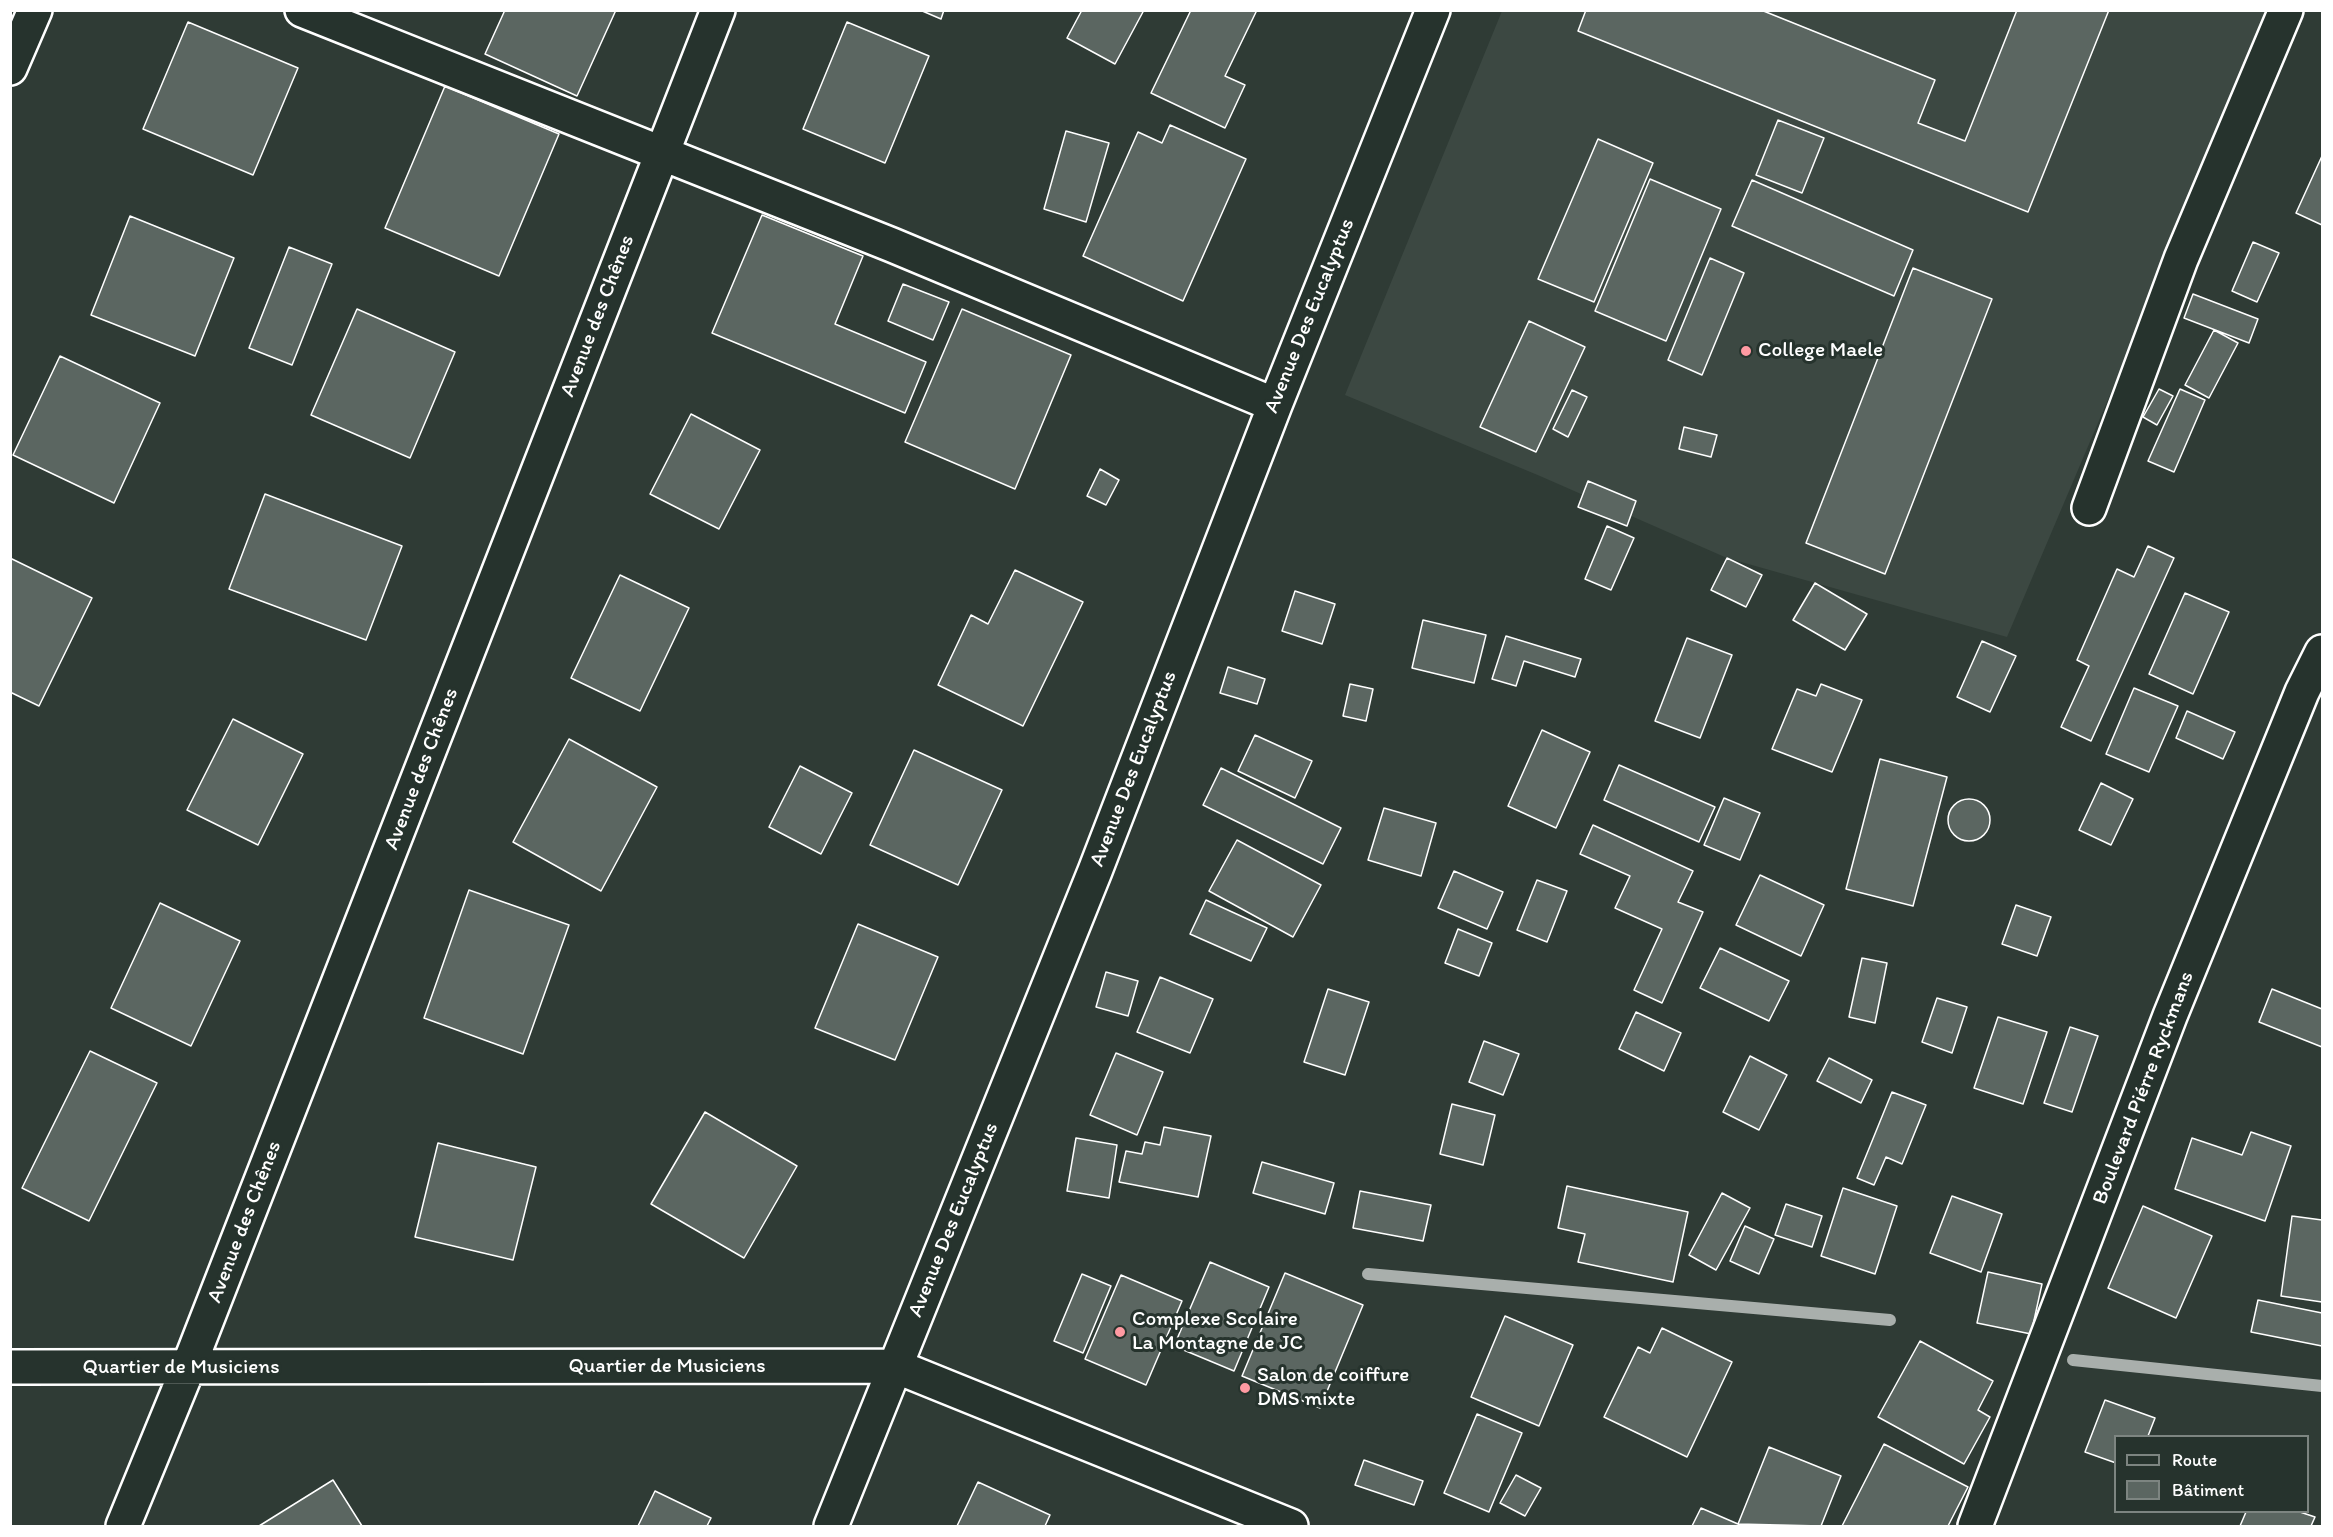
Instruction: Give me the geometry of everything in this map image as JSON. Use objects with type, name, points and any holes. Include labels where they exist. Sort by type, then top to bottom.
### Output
[{"type":"street","points":[[10,68],[35,10]]},
{"type":"street","points":[[302,10],[903,249],[1275,405]]},
{"type":"street","name":"Avenue des Chênes","points":[[123,1527],[188,1368],[718,10]]},
{"type":"street","name":"Avenue Des Eucalyptus","points":[[831,1527],[1095,871],[1275,405],[1433,10]]},
{"type":"street","points":[[2089,508],[2181,260],[2286,10]]},
{"type":"street","name":"Boulevard Piérre Ryckmans","points":[[1975,1527],[2170,1016],[2302,692],[2322,652]]},
{"type":"street","name":"Quartier de Musiciens","points":[[10,1367],[895,1366],[1291,1527]]},
{"type":"shaded area","name":"College Maele","points":[[1502,11],[2273,11],[2007,637],[1727,558],[1540,476],[1345,395]]},
{"type":"building","points":[[505,10],[616,10],[577,96],[485,54]]},
{"type":"building","points":[[920,10],[944,10],[941,19]]},
{"type":"building","points":[[1082,10],[1144,10],[1115,64],[1067,38]]},
{"type":"building","points":[[1191,10],[1257,10],[1225,76],[1245,85],[1225,128],[1151,93]]},
{"type":"building","points":[[1586,10],[1761,10],[1935,80],[1918,123],[1965,141],[2017,10],[2109,10],[2028,212],[1578,31]]},
{"type":"building","points":[[188,22],[298,68],[253,175],[143,129]]},
{"type":"building","points":[[847,22],[929,56],[885,163],[803,129]]},
{"type":"building","points":[[445,86],[559,134],[499,276],[385,228]]},
{"type":"building","points":[[1778,120],[1824,138],[1802,193],[1756,175]]},
{"type":"building","points":[[1170,125],[1246,159],[1183,301],[1083,256],[1138,132],[1162,143]]},
{"type":"building","points":[[1066,131],[1109,143],[1086,222],[1044,209]]},
{"type":"building","points":[[1598,139],[1653,163],[1594,302],[1538,279]]},
{"type":"building","points":[[2322,156],[2322,225],[2296,213]]},
{"type":"building","points":[[1650,179],[1721,209],[1666,341],[1595,311]]},
{"type":"building","points":[[1752,180],[1913,250],[1894,296],[1732,226]]},
{"type":"building","points":[[762,215],[863,256],[835,324],[926,362],[905,413],[712,333]]},
{"type":"building","points":[[130,216],[234,258],[195,356],[91,315]]},
{"type":"building","points":[[2253,242],[2279,253],[2257,302],[2232,291]]},
{"type":"building","points":[[289,247],[332,264],[292,365],[249,348]]},
{"type":"building","points":[[1710,258],[1744,273],[1702,375],[1668,360]]},
{"type":"building","points":[[1913,268],[1992,299],[1885,574],[1806,543]]},
{"type":"building","points":[[903,284],[949,302],[933,340],[888,321]]},
{"type":"building","points":[[2193,294],[2258,319],[2249,343],[2184,318]]},
{"type":"building","points":[[357,309],[455,352],[410,458],[311,415]]},
{"type":"building","points":[[962,309],[1071,355],[1015,489],[905,442]]},
{"type":"building","points":[[1529,321],[1585,347],[1536,452],[1480,427]]},
{"type":"building","points":[[2214,330],[2238,343],[2209,398],[2185,385]]},
{"type":"building","points":[[60,356],[160,403],[114,503],[13,455]]},
{"type":"building","points":[[2159,389],[2173,396],[2157,425],[2143,417]]},
{"type":"building","points":[[2180,389],[2205,400],[2174,472],[2148,461]]},
{"type":"building","points":[[1572,390],[1587,397],[1568,437],[1553,429]]},
{"type":"building","points":[[691,414],[760,450],[719,529],[650,494]]},
{"type":"building","points":[[1684,427],[1717,435],[1711,457],[1679,449]]},
{"type":"building","points":[[1100,469],[1119,480],[1106,505],[1087,496]]},
{"type":"building","points":[[1588,481],[1636,501],[1627,526],[1578,507]]},
{"type":"building","points":[[265,494],[402,546],[366,640],[229,589]]},
{"type":"building","points":[[1607,526],[1634,538],[1611,590],[1585,579]]},
{"type":"building","points":[[2148,546],[2174,558],[2091,741],[2061,727],[2089,666],[2077,660],[2117,569],[2134,577]]},
{"type":"building","points":[[10,558],[92,598],[39,706],[10,692]]},
{"type":"building","points":[[1727,558],[1762,575],[1746,607],[1711,590]]},
{"type":"building","points":[[1015,570],[1083,602],[1023,726],[938,685],[971,615],[988,624]]},
{"type":"building","points":[[620,575],[689,608],[640,711],[571,678]]},
{"type":"building","points":[[1815,583],[1867,614],[1845,650],[1793,620]]},
{"type":"building","points":[[1295,591],[1335,604],[1322,644],[1282,631]]},
{"type":"building","points":[[2185,593],[2229,612],[2193,694],[2149,674]]},
{"type":"building","points":[[1423,620],[1486,635],[1474,683],[1412,668]]},
{"type":"building","points":[[1506,636],[1581,659],[1575,677],[1524,661],[1516,686],[1492,679]]},
{"type":"building","points":[[1687,638],[1732,655],[1700,738],[1655,721]]},
{"type":"building","points":[[1982,641],[2016,656],[1990,712],[1957,697]]},
{"type":"building","points":[[1228,667],[1265,679],[1257,704],[1220,693]]},
{"type":"building","points":[[1350,684],[1373,689],[1366,721],[1343,716]]},
{"type":"building","points":[[1821,684],[1862,700],[1832,772],[1772,749],[1797,689],[1816,696]]},
{"type":"building","points":[[2134,688],[2178,706],[2149,772],[2106,754]]},
{"type":"building","points":[[2187,711],[2235,732],[2223,759],[2176,738]]},
{"type":"building","points":[[233,719],[303,754],[258,845],[187,810]]},
{"type":"building","points":[[1542,730],[1590,752],[1556,828],[1508,806]]},
{"type":"building","points":[[1255,735],[1312,761],[1295,798],[1238,771]]},
{"type":"building","points":[[569,739],[657,787],[601,891],[513,842]]},
{"type":"building","points":[[914,750],[1002,790],[958,885],[870,845]]},
{"type":"building","points":[[1880,759],[1947,777],[1913,906],[1846,889]]},
{"type":"building","points":[[1619,765],[1715,807],[1699,842],[1604,800]]},
{"type":"building","points":[[800,766],[852,793],[821,854],[769,827]]},
{"type":"building","points":[[1221,768],[1341,828],[1323,864],[1203,805]]},
{"type":"building","points":[[2101,783],[2133,799],[2111,845],[2079,830]]},
{"type":"building","points":[[1724,798],[1760,813],[1740,860],[1704,845]]},
{"type":"building","points":[[1969,799],[1984,805],[1990,820],[1984,835],[1969,841],[1954,835],[1948,820],[1954,805]]},
{"type":"building","points":[[1384,808],[1436,823],[1421,876],[1368,860]]},
{"type":"building","points":[[1593,825],[1693,871],[1678,902],[1703,912],[1662,1003],[1634,990],[1662,929],[1615,908],[1630,876],[1580,854]]},
{"type":"building","points":[[1237,840],[1321,885],[1293,937],[1209,891]]},
{"type":"building","points":[[1454,871],[1503,892],[1487,929],[1438,908]]},
{"type":"building","points":[[1760,875],[1824,905],[1801,956],[1736,925]]},
{"type":"building","points":[[1537,880],[1567,891],[1547,942],[1517,930]]},
{"type":"building","points":[[469,890],[569,925],[523,1054],[424,1018]]},
{"type":"building","points":[[1206,900],[1267,928],[1251,961],[1190,934]]},
{"type":"building","points":[[160,903],[240,941],[191,1046],[111,1008]]},
{"type":"building","points":[[2016,905],[2051,917],[2037,956],[2002,944]]},
{"type":"building","points":[[858,924],[938,957],[895,1060],[815,1028]]},
{"type":"building","points":[[1458,929],[1492,943],[1479,976],[1445,963]]},
{"type":"building","points":[[1720,948],[1789,981],[1769,1021],[1700,988]]},
{"type":"building","points":[[1862,958],[1887,963],[1875,1023],[1849,1017]]},
{"type":"building","points":[[1106,972],[1138,981],[1128,1016],[1096,1007]]},
{"type":"building","points":[[1160,977],[1213,999],[1190,1053],[1137,1032]]},
{"type":"building","points":[[1328,989],[1369,1002],[1345,1075],[1304,1062]]},
{"type":"building","points":[[2272,989],[2322,1009],[2322,1047],[2259,1022]]},
{"type":"building","points":[[1937,998],[1967,1007],[1952,1053],[1922,1042]]},
{"type":"building","points":[[1636,1012],[1681,1033],[1664,1071],[1619,1049]]},
{"type":"building","points":[[1998,1017],[2047,1032],[2023,1104],[1974,1088]]},
{"type":"building","points":[[2070,1027],[2098,1036],[2072,1112],[2044,1103]]},
{"type":"building","points":[[1484,1041],[1519,1054],[1503,1095],[1469,1082]]},
{"type":"building","points":[[90,1051],[157,1083],[89,1221],[22,1188]]},
{"type":"building","points":[[1116,1053],[1163,1072],[1137,1135],[1090,1115]]},
{"type":"building","points":[[1750,1056],[1787,1075],[1759,1130],[1723,1112]]},
{"type":"building","points":[[1829,1058],[1872,1080],[1861,1103],[1817,1081]]},
{"type":"building","points":[[1892,1092],[1926,1105],[1902,1164],[1886,1157],[1874,1185],[1857,1178]]},
{"type":"building","points":[[1452,1104],[1495,1115],[1483,1165],[1440,1154]]},
{"type":"building","points":[[705,1112],[797,1166],[744,1258],[651,1204]]},
{"type":"building","points":[[1164,1127],[1211,1136],[1198,1197],[1119,1182],[1126,1151],[1142,1154],[1145,1142],[1160,1145]]},
{"type":"building","points":[[2251,1132],[2291,1146],[2265,1221],[2175,1189],[2192,1138],[2242,1155]]},
{"type":"building","points":[[1076,1138],[1117,1145],[1109,1198],[1067,1191]]},
{"type":"building","points":[[438,1143],[536,1167],[513,1260],[415,1237]]},
{"type":"building","points":[[1262,1162],[1334,1183],[1325,1214],[1253,1193]]},
{"type":"building","points":[[1567,1186],[1688,1212],[1673,1282],[1578,1262],[1585,1234],[1558,1228]]},
{"type":"building","points":[[1843,1188],[1897,1206],[1875,1274],[1821,1256]]},
{"type":"building","points":[[1360,1191],[1431,1205],[1423,1241],[1353,1228]]},
{"type":"building","points":[[1722,1193],[1750,1208],[1716,1270],[1689,1255]]},
{"type":"building","points":[[1952,1196],[2002,1214],[1981,1272],[1930,1253]]},
{"type":"building","points":[[1786,1204],[1822,1216],[1812,1247],[1775,1235]]},
{"type":"building","points":[[2143,1206],[2212,1236],[2176,1318],[2108,1288]]},
{"type":"building","points":[[2292,1216],[2322,1220],[2322,1302],[2281,1296]]},
{"type":"building","points":[[1745,1226],[1774,1239],[1759,1274],[1730,1261]]},
{"type":"building","points":[[1210,1262],[1269,1287],[1234,1371],[1174,1346]]},
{"type":"building","points":[[1988,1272],[2042,1284],[2031,1334],[1977,1323]]},
{"type":"building","points":[[1285,1273],[1363,1305],[1320,1408],[1242,1376]]},
{"type":"building","points":[[1082,1274],[1111,1286],[1083,1353],[1054,1341]]},
{"type":"building","points":[[1121,1275],[1182,1301],[1146,1385],[1085,1359]]},
{"type":"building","points":[[2258,1300],[2322,1313],[2322,1346],[2251,1332]]},
{"type":"building","points":[[1505,1316],[1573,1345],[1539,1426],[1471,1397]]},
{"type":"building","points":[[1662,1328],[1732,1362],[1687,1457],[1604,1417],[1638,1347],[1650,1353]]},
{"type":"building","points":[[1920,1341],[1993,1381],[1978,1410],[1990,1417],[1964,1464],[1878,1417]]},
{"type":"building","points":[[2105,1400],[2155,1418],[2148,1435],[2114,1435],[2114,1462],[2085,1452]]},
{"type":"building","points":[[1477,1414],[1522,1433],[1489,1512],[1444,1493]]},
{"type":"building","points":[[1884,1444],[1968,1487],[1948,1526],[1842,1526]]},
{"type":"building","points":[[1769,1447],[1841,1476],[1821,1526],[1738,1524]]},
{"type":"building","points":[[1364,1460],[1423,1481],[1414,1505],[1355,1485]]},
{"type":"building","points":[[1516,1475],[1541,1488],[1525,1516],[1500,1503]]},
{"type":"building","points":[[333,1480],[362,1526],[259,1526]]},
{"type":"building","points":[[978,1482],[1050,1515],[1045,1526],[957,1526]]},
{"type":"building","points":[[655,1491],[711,1518],[707,1526],[638,1526]]},
{"type":"building","points":[[1701,1508],[1738,1524],[1742,1526],[1692,1526]]},
{"type":"building","points":[[2246,1513],[2303,1513],[2315,1517],[2311,1526],[2240,1526]]},
{"type":"waterway","points":[[1368,1274],[1890,1320]]},
{"type":"waterway","points":[[2073,1360],[2322,1386]]},
{"type":"place","name":"College Maele","points":[[1746,351]]},
{"type":"place","name":"Complexe Scolaire La Montagne de JC","points":[[1120,1332]]},
{"type":"place","name":"Salon de coiffure DMS mixte","points":[[1245,1388]]}]
